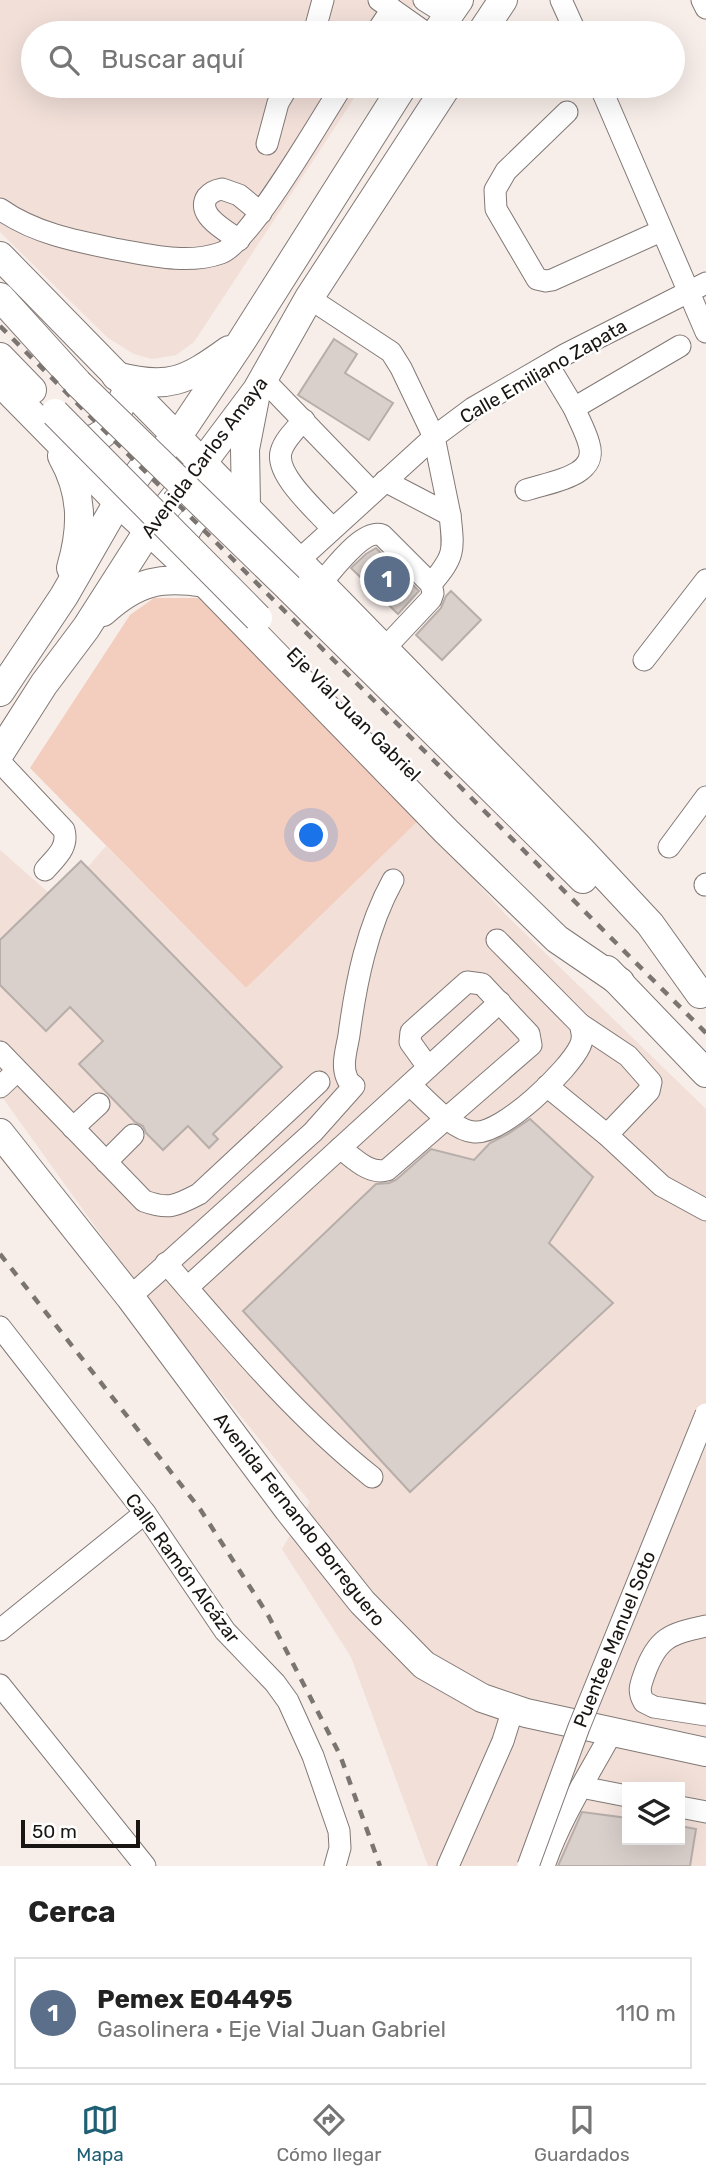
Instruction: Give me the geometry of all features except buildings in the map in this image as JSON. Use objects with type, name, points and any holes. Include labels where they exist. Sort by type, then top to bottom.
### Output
[{"type":"main road","points":[[489,21],[503,0]]},
{"type":"main road","name":"Avenida Carlos Amaya","points":[[0,692],[64,596],[118,502],[142,469],[178,436],[241,342],[395,98]]},
{"type":"main road","name":"Avenida Carlos Amaya","points":[[0,753],[44,684],[86,628],[148,531],[260,385],[309,298],[439,98]]},
{"type":"main road","points":[[0,256],[244,504],[317,543],[330,573],[385,648],[650,924],[703,997]]},
{"type":"main road","points":[[0,297],[78,383],[289,587],[703,997]]},
{"type":"main road","points":[[122,382],[180,380],[203,369],[241,342]]},
{"type":"main road","name":"Eje Vial Juan Gabriel","points":[[0,357],[54,430],[258,618],[451,811],[532,898],[620,982],[706,1073]]},
{"type":"main road","points":[[0,382],[54,430],[118,502],[205,583],[446,831],[557,939],[620,982]]},
{"type":"main road","points":[[54,430],[83,443],[101,435],[111,426],[122,382]]},
{"type":"main road","points":[[244,504],[245,449],[260,385]]},
{"type":"main road","points":[[54,430],[77,486],[79,509],[74,560],[64,596]]},
{"type":"main road","points":[[175,555],[186,528],[198,515],[212,507],[244,504]]},
{"type":"main road","points":[[86,628],[116,600],[139,587],[157,581],[177,579],[205,583]]},
{"type":"main road","points":[[15,667],[44,684]]},
{"type":"main road","name":"Avenida Fernando Borreguero","points":[[0,1133],[130,1297],[362,1602],[425,1665],[482,1698],[513,1709],[706,1752]]},
{"type":"street","points":[[317,21],[323,0]]},
{"type":"street","points":[[424,0],[448,16]]},
{"type":"street","points":[[561,0],[571,21]]},
{"type":"street","points":[[702,0],[706,8]]},
{"type":"street","points":[[380,21],[386,4],[409,21]]},
{"type":"street","points":[[267,144],[281,98]]},
{"type":"street","points":[[0,209],[25,226],[80,242],[160,257],[200,258],[223,253],[239,240],[261,213],[334,98]]},
{"type":"street","points":[[605,98],[661,231],[700,289],[706,332]]},
{"type":"street","points":[[567,112],[506,171],[495,190],[496,209],[537,279],[546,282],[552,280],[661,231]]},
{"type":"street","points":[[239,240],[211,219],[205,202],[209,195],[222,189],[239,195],[261,213]]},
{"type":"street","name":"Calle Emiliano Zapata","points":[[317,543],[434,437],[473,408],[548,365],[700,289]]},
{"type":"street","points":[[309,298],[391,352],[434,437],[450,515],[453,544],[449,562],[431,584]]},
{"type":"street","points":[[574,408],[680,346]]},
{"type":"street","points":[[526,490],[582,471],[590,460],[590,447],[574,408],[548,365]]},
{"type":"street","points":[[260,385],[379,486],[450,515]]},
{"type":"street","points":[[304,420],[281,451],[283,472],[317,543]]},
{"type":"street","points":[[330,573],[363,539],[376,533],[382,534],[431,584],[431,599],[385,648]]},
{"type":"street","points":[[643,660],[706,580]]},
{"type":"street","points":[[0,762],[64,831],[65,847],[45,870]]},
{"type":"street","points":[[669,847],[706,797]]},
{"type":"street","points":[[389,1104],[354,1086],[347,1078],[344,1064],[354,999],[370,933],[393,880]]},
{"type":"street","points":[[497,940],[580,1024],[628,1056],[651,1082],[649,1091],[607,1135]]},
{"type":"street","points":[[340,1148],[371,1170],[387,1170],[531,1045],[529,1034],[482,984],[467,982],[411,1032],[410,1042],[428,1067]]},
{"type":"street","points":[[188,1287],[500,1002]]},
{"type":"street","points":[[410,1085],[465,1131],[489,1131],[503,1123],[547,1086],[580,1046],[583,1036],[580,1024]]},
{"type":"street","points":[[0,1052],[144,1201],[162,1208],[181,1204],[199,1194],[319,1082]]},
{"type":"street","points":[[0,1087],[17,1070]]},
{"type":"street","points":[[130,1297],[313,1132],[354,1086]]},
{"type":"street","points":[[547,1086],[607,1135],[662,1186],[706,1210]]},
{"type":"street","points":[[73,1128],[99,1104]]},
{"type":"street","points":[[106,1163],[133,1135]]},
{"type":"street","points":[[166,1263],[281,1394],[340,1452],[372,1477]]},
{"type":"street","name":"Calle Ramón Alcázar","points":[[0,1327],[145,1513],[225,1631],[275,1683],[293,1710],[313,1756],[339,1831],[340,1849],[335,1866]]},
{"type":"street","name":"Puentee Manuel Soto","points":[[528,1866],[579,1727],[706,1413]]},
{"type":"street","points":[[0,1630],[145,1513]]},
{"type":"street","points":[[706,1626],[679,1632],[659,1643],[639,1688],[644,1702],[654,1707],[706,1715]]},
{"type":"street","points":[[0,1685],[145,1866]]},
{"type":"street","points":[[448,1866],[503,1741],[513,1709]]},
{"type":"street","points":[[544,1866],[551,1844],[612,1732]]},
{"type":"street","points":[[581,1787],[622,1795]]},
{"type":"street","points":[[685,1808],[706,1812]]},
{"type":"shaded area","points":[[0,0],[417,0],[403,21],[21,21],[21,98],[354,98],[194,342],[176,355],[152,359],[134,354],[108,338],[0,232]]},
{"type":"shaded area","points":[[154,598],[208,598],[420,819],[246,988],[30,768],[130,615]]},
{"type":"shaded area","points":[[420,819],[504,913],[706,1109],[706,1866],[428,1866],[351,1657],[282,1549],[310,1502],[153,1307],[0,1094],[0,850],[58,901],[106,846],[246,988]]},
{"type":"railway","points":[[0,326],[706,1033]]},
{"type":"railway","points":[[0,1254],[200,1509],[268,1615],[340,1755],[380,1866]]},
{"type":"place","name":"Pemex E04495","points":[[387,579]]}]
